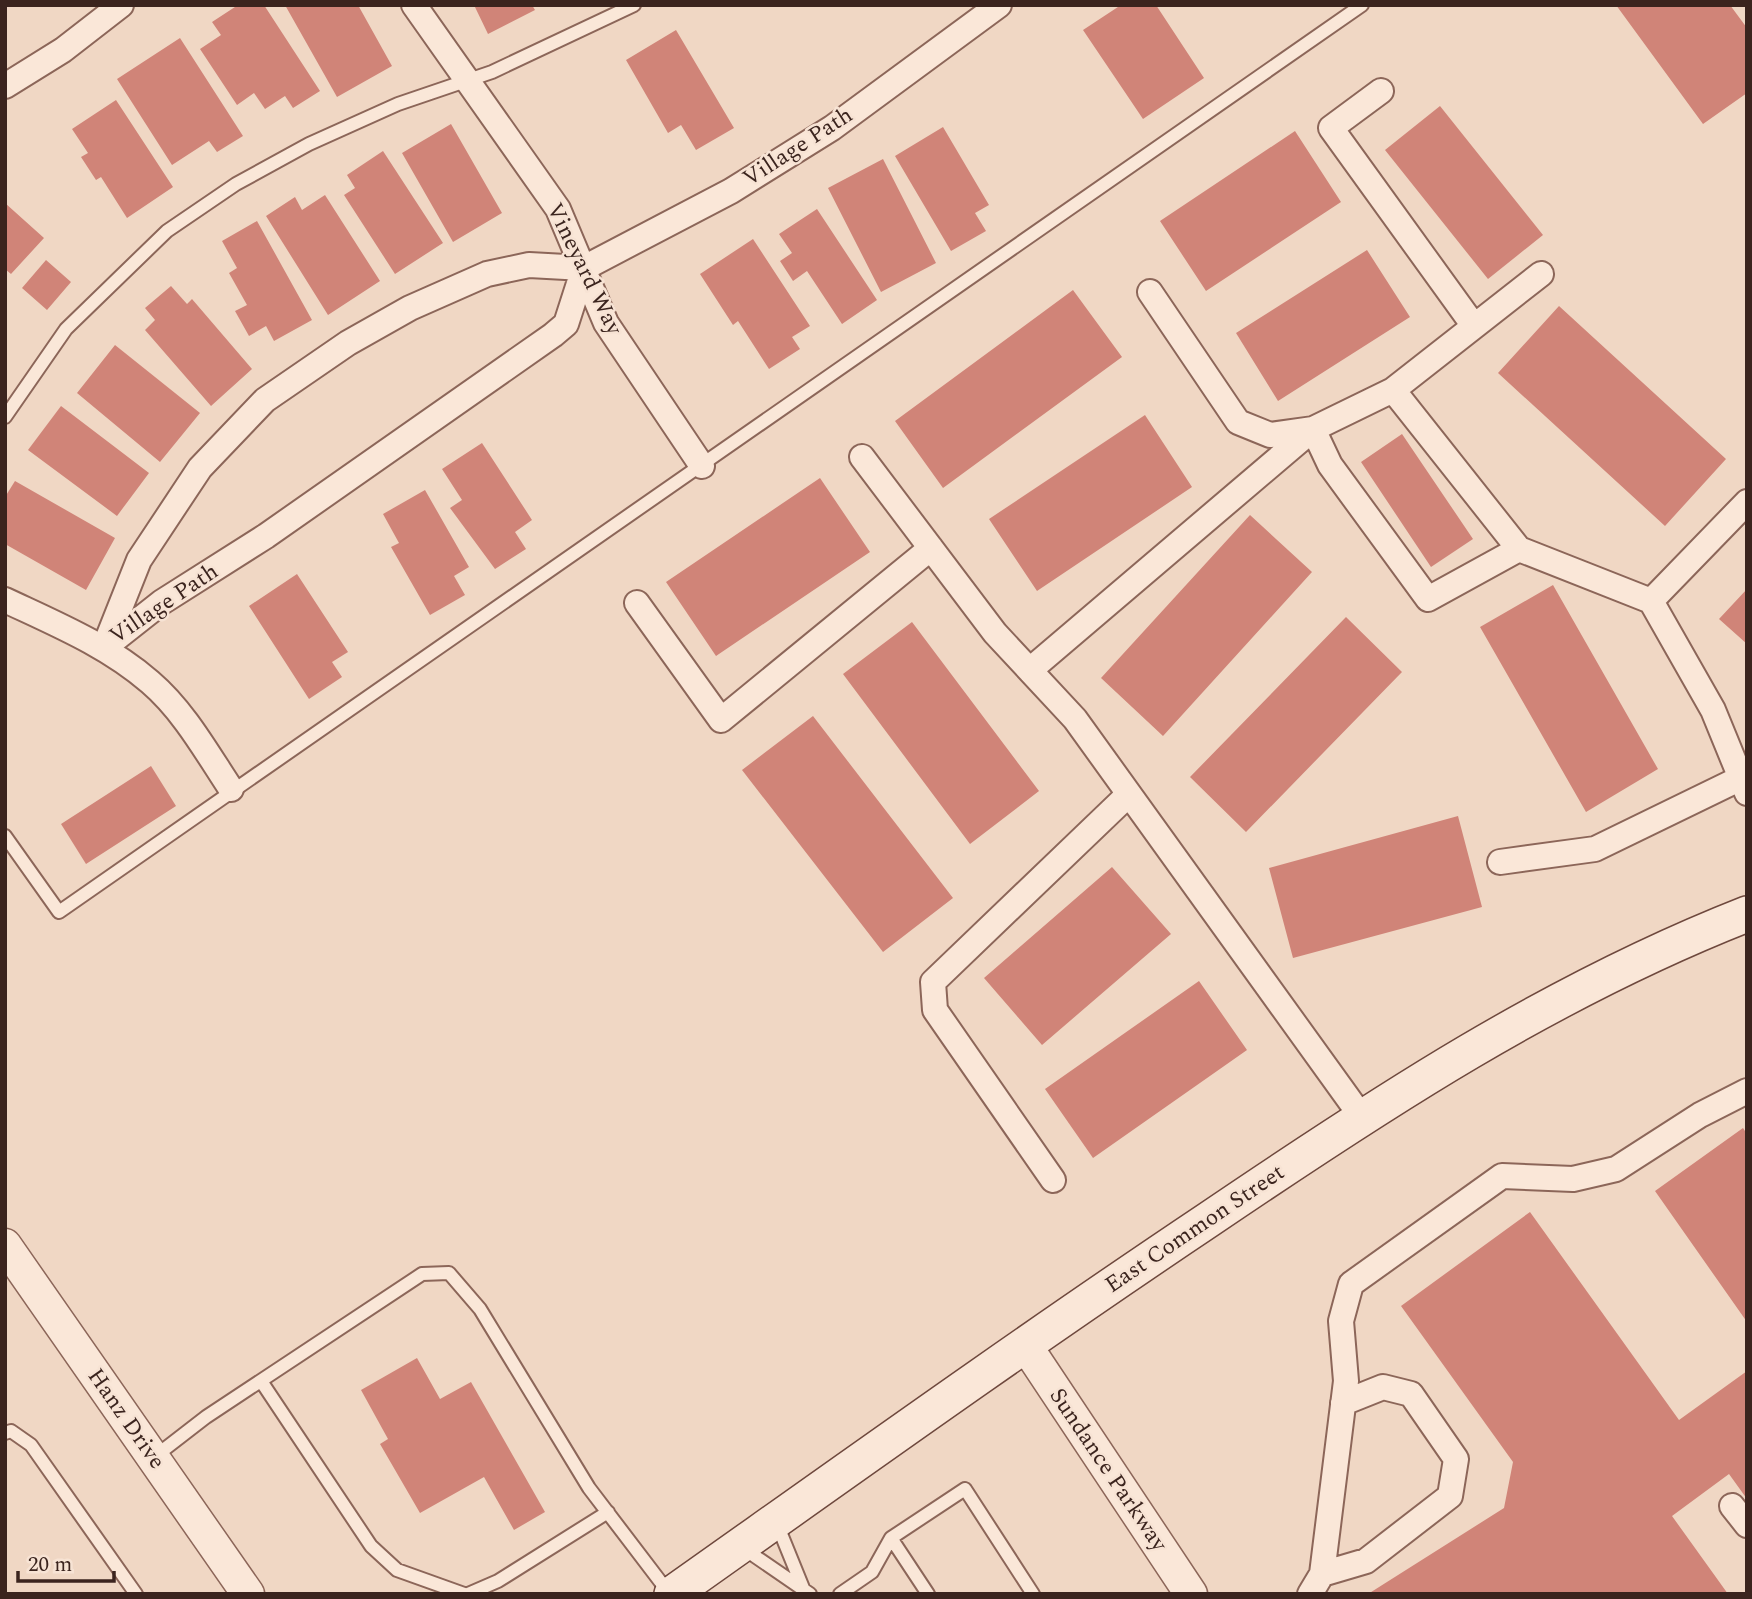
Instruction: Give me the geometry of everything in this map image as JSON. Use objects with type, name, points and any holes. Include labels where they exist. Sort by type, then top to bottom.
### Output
[{"type":"main road","name":"East Common Street","points":[[671,1594],[1362,1116],[1512,1024],[1663,947],[1747,914]]},
{"type":"street","points":[[5,86],[63,50],[121,5]]},
{"type":"street","name":"Vineyard Way","points":[[414,5],[558,209],[606,323],[702,466]]},
{"type":"street","name":"Village Path","points":[[104,648],[139,560],[200,468],[265,400],[348,342],[410,308],[487,274],[529,265],[584,268],[731,191],[832,128],[999,5]]},
{"type":"street","points":[[5,106],[63,50]]},
{"type":"street","points":[[1381,91],[1331,128],[1474,326]]},
{"type":"street","name":"Village Path","points":[[104,648],[162,602],[266,536],[566,324],[584,268]]},
{"type":"street","points":[[1030,670],[1313,429],[1393,390],[1542,274]]},
{"type":"street","points":[[1150,292],[1238,422],[1270,435],[1313,429]]},
{"type":"street","points":[[1393,390],[1519,549],[1651,601],[1713,710],[1744,781],[1595,849],[1500,862]]},
{"type":"street","points":[[1313,429],[1330,465],[1428,599],[1519,549]]},
{"type":"street","points":[[862,457],[995,633],[1075,719],[1362,1116]]},
{"type":"street","points":[[1651,601],[1747,502]]},
{"type":"street","points":[[637,603],[721,720],[931,548]]},
{"type":"street","points":[[5,600],[104,648],[152,684],[186,722],[231,789]]},
{"type":"street","points":[[1053,1180],[935,1010],[933,982],[1129,794]]},
{"type":"street","points":[[1316,1584],[1346,1381],[1341,1321],[1351,1284],[1502,1176],[1573,1179],[1616,1168],[1700,1115],[1747,1091]]},
{"type":"street","name":"Hanz Drive","points":[[5,1245],[248,1594]]},
{"type":"street","name":"Sundance Parkway","points":[[1026,1346],[1191,1594]]},
{"type":"street","points":[[1316,1584],[1366,1561],[1450,1496],[1456,1459],[1411,1394],[1383,1387],[1343,1403]]},
{"type":"lane","points":[[5,417],[66,329],[167,231],[236,184],[309,144],[398,104],[516,62],[634,5]]},
{"type":"lane","points":[[5,836],[60,912],[231,789],[702,466],[1362,5]]},
{"type":"lane","points":[[153,1458],[261,1381],[422,1274],[449,1273],[480,1309],[589,1488],[671,1594]]},
{"type":"lane","points":[[261,1381],[371,1546],[397,1570],[466,1594],[498,1581],[608,1512]]},
{"type":"lane","points":[[5,1433],[11,1431],[31,1445],[136,1594]]},
{"type":"lane","points":[[840,1594],[872,1572],[891,1538],[965,1489],[1033,1594]]},
{"type":"lane","points":[[775,1521],[806,1591]]},
{"type":"lane","points":[[891,1538],[928,1594]]},
{"type":"lane","points":[[740,1546],[806,1591]]},
{"type":"building","points":[[238,5],[264,5],[320,91],[293,108],[285,96],[265,109],[254,93],[237,105],[200,49],[221,35],[212,22]]},
{"type":"building","points":[[285,5],[358,5],[392,66],[337,97]]},
{"type":"building","points":[[474,5],[532,5],[535,10],[488,34]]},
{"type":"building","points":[[1121,5],[1156,5],[1204,78],[1143,119],[1083,30]]},
{"type":"building","points":[[1616,5],[1730,5],[1747,28],[1747,93],[1703,124]]},
{"type":"building","points":[[676,30],[734,128],[696,150],[681,125],[668,133],[626,60]]},
{"type":"building","points":[[180,38],[243,136],[217,152],[209,141],[172,165],[117,79]]},
{"type":"building","points":[[116,100],[173,187],[127,218],[101,177],[96,180],[81,157],[88,153],[72,129]]},
{"type":"building","points":[[1440,106],[1543,235],[1488,279],[1385,150]]},
{"type":"building","points":[[451,124],[502,213],[453,242],[402,153]]},
{"type":"building","points":[[943,127],[989,205],[975,213],[986,231],[951,251],[895,156]]},
{"type":"building","points":[[1295,131],[1341,202],[1206,291],[1160,221]]},
{"type":"building","points":[[383,151],[443,243],[395,274],[344,195],[355,188],[347,175]]},
{"type":"building","points":[[883,159],[936,263],[881,292],[828,188]]},
{"type":"building","points":[[325,195],[380,281],[328,315],[266,216],[295,197],[302,210]]},
{"type":"building","points":[[5,203],[44,238],[11,274],[5,269]]},
{"type":"building","points":[[817,209],[877,300],[842,324],[807,271],[793,281],[780,261],[792,253],[779,234]]},
{"type":"building","points":[[257,221],[312,320],[274,341],[266,326],[249,336],[235,311],[247,305],[229,273],[237,268],[222,241]]},
{"type":"building","points":[[753,239],[810,326],[792,337],[800,349],[769,369],[738,321],[733,325],[700,274]]},
{"type":"building","points":[[1367,250],[1410,317],[1278,401],[1236,333]]},
{"type":"building","points":[[46,260],[71,282],[47,310],[22,288]]},
{"type":"building","points":[[171,286],[187,304],[192,299],[252,369],[211,406],[145,330],[155,320],[145,308]]},
{"type":"building","points":[[1073,290],[1122,357],[943,488],[895,421]]},
{"type":"building","points":[[1559,306],[1726,459],[1665,526],[1498,373]]},
{"type":"building","points":[[115,345],[200,413],[160,462],[77,393]]},
{"type":"building","points":[[61,406],[149,473],[117,516],[28,450]]},
{"type":"building","points":[[1145,415],[1192,487],[1037,591],[989,519]]},
{"type":"building","points":[[1402,434],[1473,539],[1431,567],[1361,462]]},
{"type":"building","points":[[482,443],[532,520],[515,532],[526,549],[495,569],[450,508],[462,500],[442,469]]},
{"type":"building","points":[[820,478],[870,552],[716,656],[666,582]]},
{"type":"building","points":[[15,481],[115,538],[86,590],[5,544],[5,497]]},
{"type":"building","points":[[425,490],[469,567],[454,576],[465,595],[430,615],[391,547],[399,543],[383,514]]},
{"type":"building","points":[[1250,515],[1312,572],[1163,736],[1101,678]]},
{"type":"building","points":[[297,574],[348,652],[332,662],[342,677],[309,699],[249,606]]},
{"type":"building","points":[[1553,585],[1658,769],[1586,812],[1480,627]]},
{"type":"building","points":[[1747,589],[1747,644],[1719,619]]},
{"type":"building","points":[[1346,617],[1402,672],[1246,832],[1190,777]]},
{"type":"building","points":[[912,622],[1039,791],[970,844],[843,674]]},
{"type":"building","points":[[813,716],[953,898],[883,952],[742,770]]},
{"type":"building","points":[[151,766],[176,806],[86,864],[61,824]]},
{"type":"building","points":[[1458,816],[1482,907],[1293,958],[1269,868]]},
{"type":"building","points":[[1112,867],[1171,934],[1042,1045],[984,978]]},
{"type":"building","points":[[1199,981],[1247,1050],[1093,1158],[1045,1089]]},
{"type":"building","points":[[1743,1128],[1747,1134],[1747,1322],[1655,1191]]},
{"type":"building","points":[[1530,1212],[1679,1420],[1747,1371],[1747,1499],[1729,1474],[1672,1516],[1728,1594],[1368,1594],[1504,1508],[1513,1462],[1401,1306]]},
{"type":"building","points":[[417,1358],[440,1399],[471,1382],[545,1512],[514,1530],[484,1477],[420,1513],[380,1444],[388,1439],[361,1390]]}]
